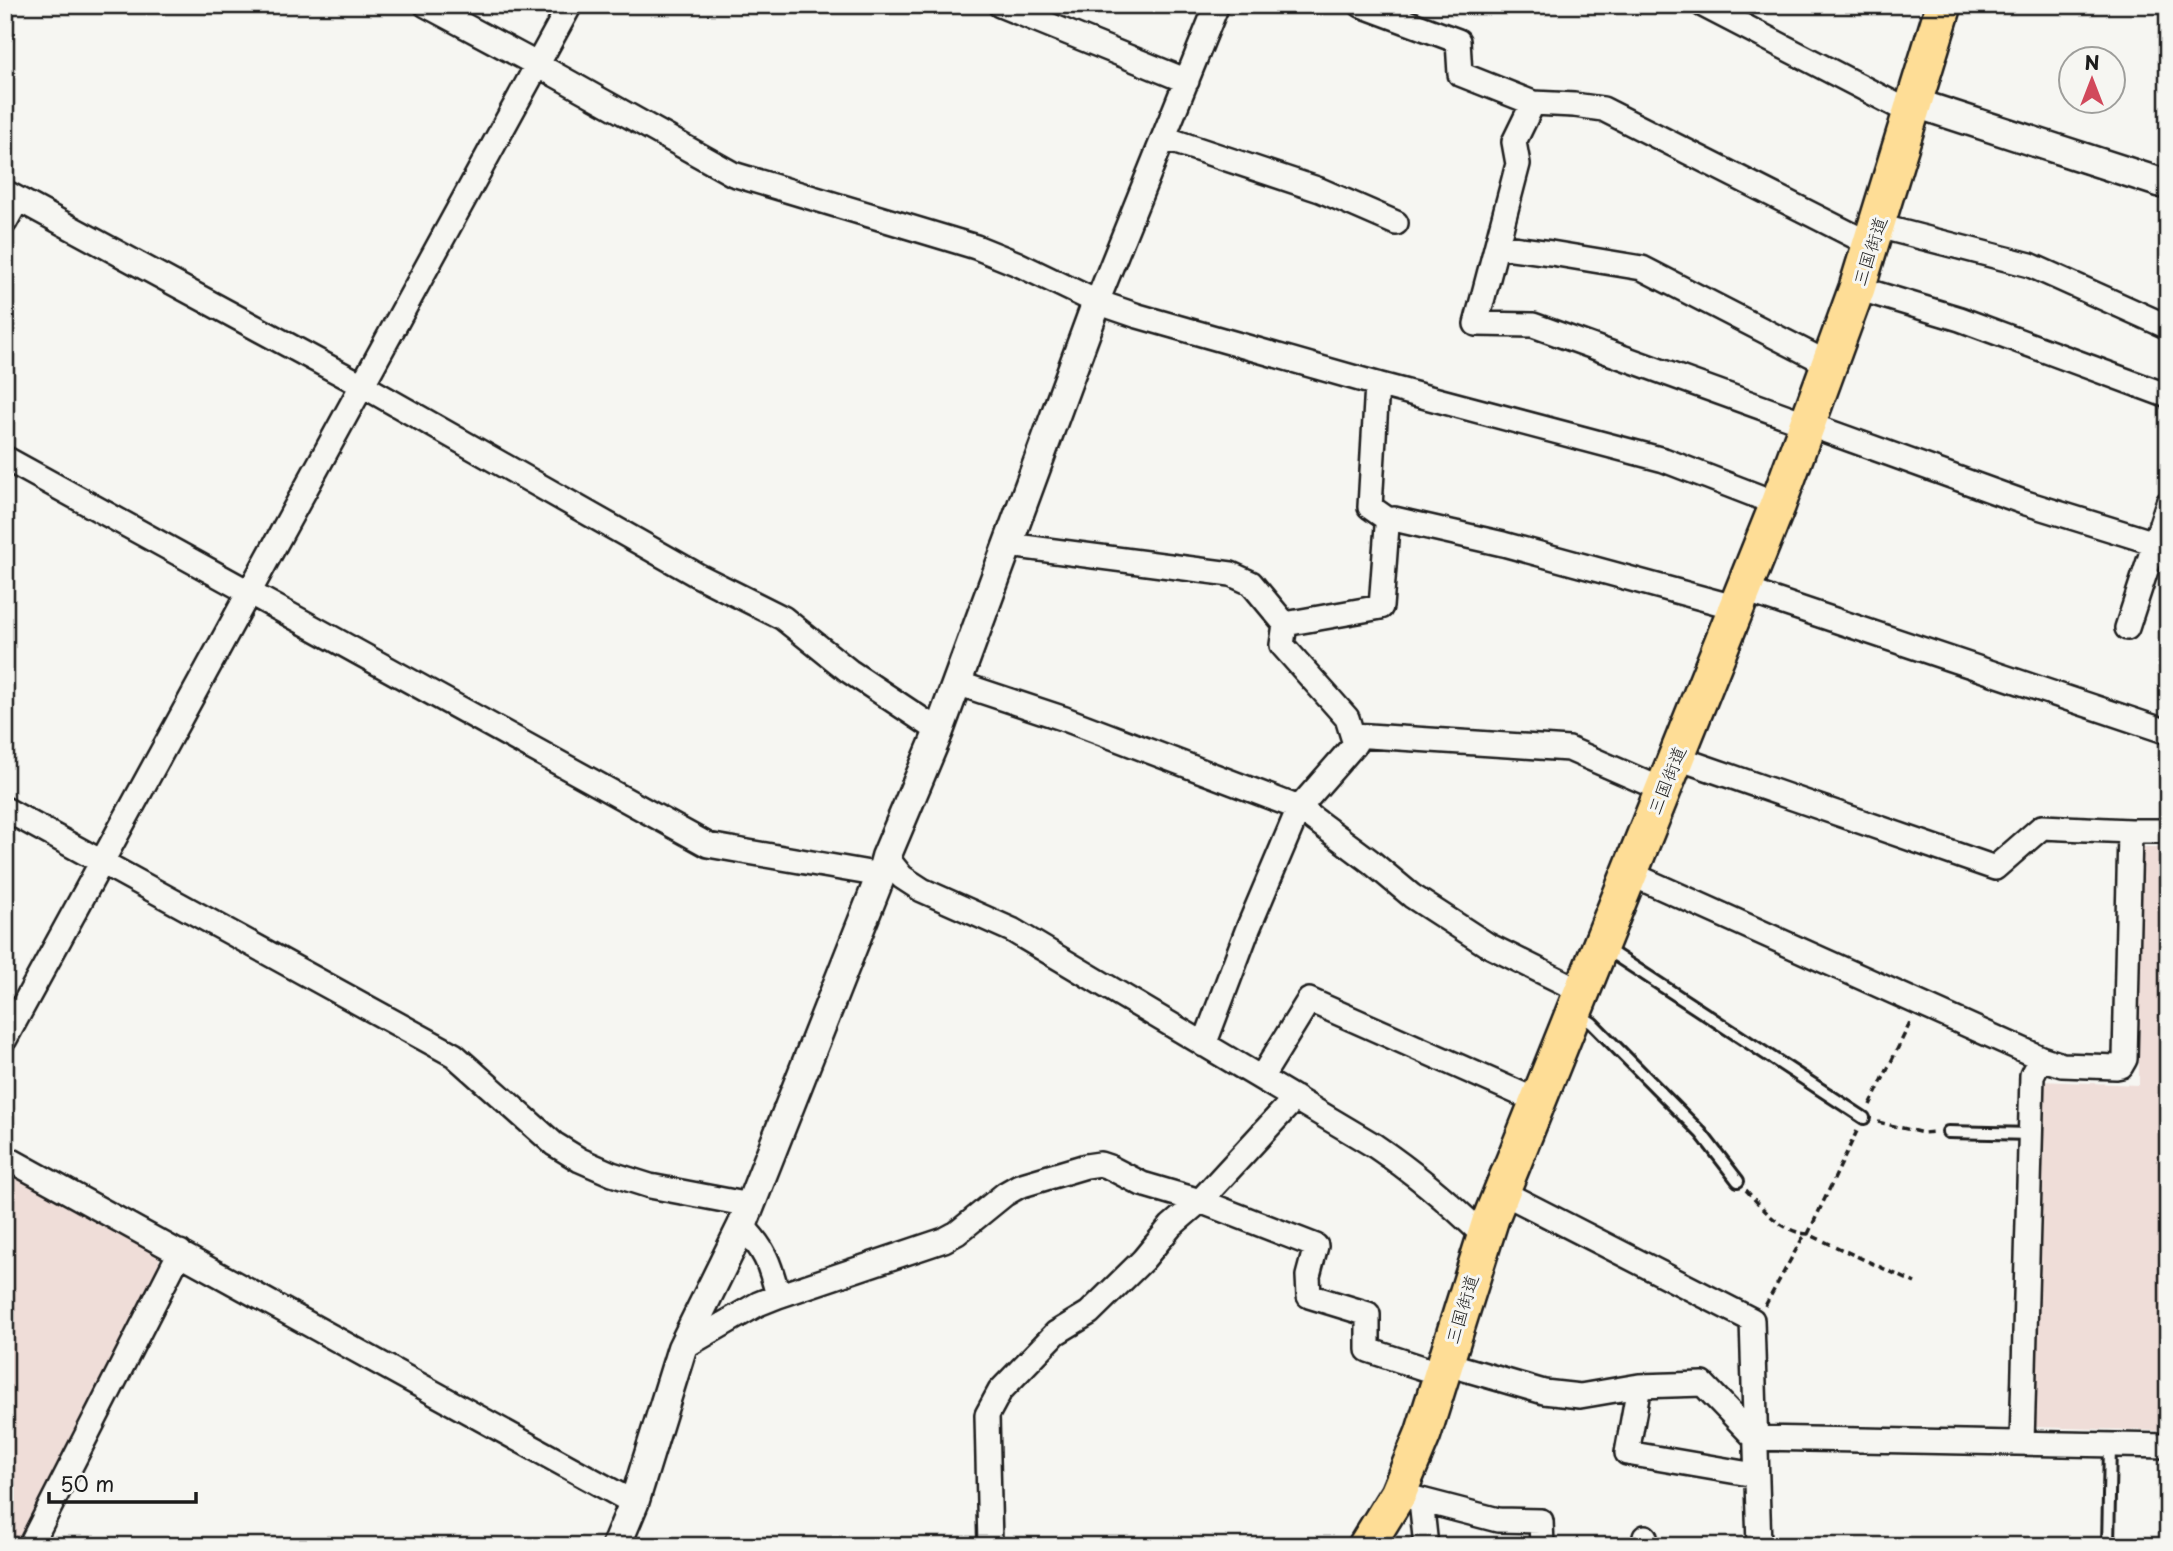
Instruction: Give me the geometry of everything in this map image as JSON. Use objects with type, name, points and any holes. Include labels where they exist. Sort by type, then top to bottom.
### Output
[{"type":"main road","name":"三国街道","points":[[1366,1546],[1410,1497],[1423,1434],[1484,1236],[1778,504],[1875,236],[1944,5]]},
{"type":"street","points":[[426,5],[733,174],[976,247],[1097,302],[1210,338],[1664,460],[1778,504]]},
{"type":"street","points":[[5,1039],[570,5]]},
{"type":"street","points":[[1000,5],[1187,81]]},
{"type":"street","points":[[615,1546],[634,1503],[682,1348],[746,1215],[939,731],[1097,302],[1217,5]]},
{"type":"street","points":[[1362,5],[1458,41],[1460,74],[1533,103],[1603,109],[1875,236],[2030,265],[2168,327]]},
{"type":"street","points":[[1703,5],[1898,106],[1915,103],[2168,185]]},
{"type":"street","points":[[1533,103],[1514,142],[1518,164],[1476,324],[1533,325],[2026,503],[2163,522],[2127,628]]},
{"type":"street","points":[[1164,138],[1320,190],[1396,223]]},
{"type":"street","points":[[5,222],[11,196],[362,385],[697,575],[783,618],[849,671],[939,731]]},
{"type":"street","points":[[1496,246],[1642,268],[1829,364]]},
{"type":"street","points":[[1857,288],[1960,319],[2168,396]]},
{"type":"street","points":[[1377,384],[1370,507],[1390,521]]},
{"type":"street","points":[[5,458],[708,845],[883,866],[922,890],[1012,930],[1295,1098],[1410,1170],[1484,1236]]},
{"type":"street","points":[[1285,624],[1381,607],[1387,526],[1394,519],[1741,599],[2168,732]]},
{"type":"street","points":[[1008,545],[1231,574],[1251,583],[1285,624],[1282,645],[1347,718],[1355,744],[1298,808],[1204,1045]]},
{"type":"street","points":[[957,683],[1065,719],[1298,808],[1423,903],[1579,1002]]},
{"type":"street","points":[[1353,735],[1569,749],[1663,790]]},
{"type":"street","points":[[1675,757],[1995,868],[2042,827],[2168,831]]},
{"type":"street","points":[[5,809],[454,1055],[554,1144],[580,1160],[612,1174],[746,1215],[771,1264],[778,1296]]},
{"type":"street","points":[[1629,873],[2041,1058],[2062,1065],[2116,1067],[2121,1066],[2125,1059],[2130,831]]},
{"type":"street","points":[[1261,1078],[1309,1000],[1537,1101]]},
{"type":"street","points":[[2022,1443],[2032,1075],[2041,1058]]},
{"type":"street","points":[[990,1546],[986,1428],[987,1415],[1000,1391],[1056,1333],[1089,1313],[1143,1260],[1171,1226],[1200,1201],[1295,1098]]},
{"type":"street","points":[[5,1157],[634,1503]]},
{"type":"street","points":[[682,1348],[758,1304],[944,1240],[957,1233],[1004,1194],[1019,1186],[1100,1164],[1142,1184],[1200,1201],[1316,1247],[1308,1276],[1309,1296],[1368,1314],[1368,1350],[1544,1392],[1580,1396],[1639,1386],[1703,1384],[1755,1438],[2168,1446]]},
{"type":"street","points":[[1502,1192],[1752,1320],[1759,1546]]},
{"type":"street","points":[[30,1546],[180,1252]]},
{"type":"street","points":[[1639,1386],[1627,1454],[1755,1475]]},
{"type":"street","points":[[1410,1497],[1426,1546]]},
{"type":"street","points":[[1410,1497],[1498,1520],[1541,1521],[1542,1546]]},
{"type":"lane","points":[[1601,946],[1864,1118]]},
{"type":"lane","points":[[1579,1002],[1591,1023],[1693,1124],[1738,1181]]},
{"type":"lane","points":[[1948,1132],[2031,1133]]},
{"type":"lane","points":[[2108,1546],[2110,1445]]},
{"type":"path","points":[[1864,1118],[1923,1133],[1948,1132]]},
{"type":"path","points":[[1738,1181],[1767,1214],[1796,1233],[1808,1234],[1914,1283]]},
{"type":"path","points":[[1752,1320],[1761,1314],[1802,1239],[1808,1234]]},
{"type":"shaded area","points":[[2139,847],[2168,847],[2168,1431],[2032,1427],[2040,1081],[2139,1085]]},
{"type":"shaded area","points":[[5,1167],[157,1248],[162,1275],[23,1546],[5,1546]]}]
